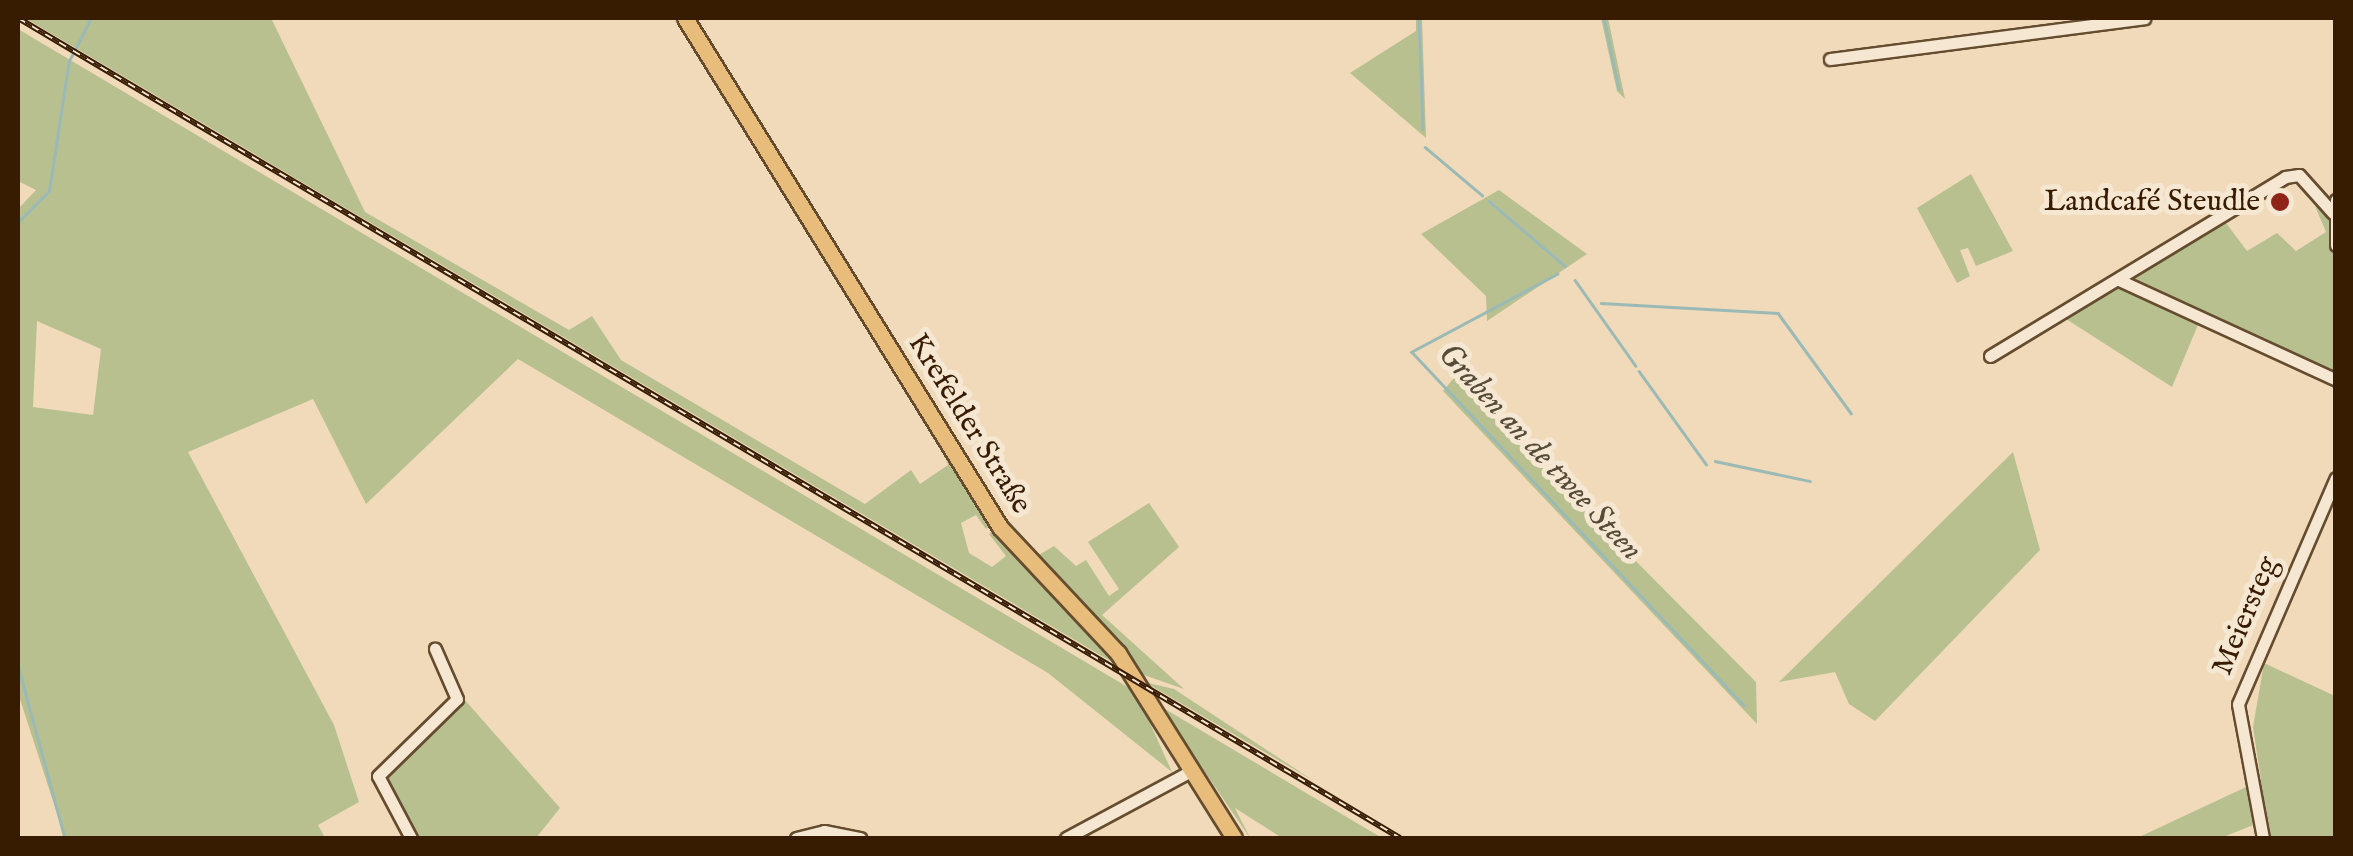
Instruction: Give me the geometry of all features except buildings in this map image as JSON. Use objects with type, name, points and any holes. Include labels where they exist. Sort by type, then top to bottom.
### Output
[{"type":"main road","name":"Krefelder Straße","points":[[685,18],[1000,527],[1118,654],[1187,773],[1234,838]]},
{"type":"street","points":[[1830,59],[2144,18]]},
{"type":"street","points":[[1990,356],[2286,177],[2299,175],[2334,207],[2336,246]]},
{"type":"street","points":[[2119,280],[2336,380]]},
{"type":"street","name":"Meiersteg","points":[[2263,838],[2238,704],[2336,478]]},
{"type":"street","points":[[410,838],[378,776],[457,699],[435,649]]},
{"type":"street","points":[[1066,838],[1187,773]]},
{"type":"street","points":[[796,838],[824,831],[860,838]]},
{"type":"green space","points":[[25,18],[271,18],[365,212],[569,330],[592,316],[621,360],[865,504],[911,470],[920,484],[948,465],[939,440],[992,524],[986,529],[976,515],[961,523],[969,553],[992,567],[1006,556],[989,534],[996,530],[1117,665]]},
{"type":"green space","points":[[1416,18],[1422,18],[1426,138],[1350,73],[1416,31]]},
{"type":"green space","points":[[1601,18],[1608,18],[1625,99],[1617,91]]},
{"type":"green space","points":[[18,29],[1136,692],[1172,772],[1048,673],[518,359],[366,504],[313,399],[188,452],[334,725],[359,802],[318,825],[325,838],[65,838],[18,693],[18,209],[36,190],[18,181]],"holes":[[[37,321],[101,349],[93,415],[33,407]]]},
{"type":"green space","points":[[1971,174],[2013,251],[1976,266],[1968,248],[1960,250],[1970,276],[1957,283],[1917,208]]},
{"type":"green space","points":[[1499,190],[1587,254],[1487,321],[1486,296],[1421,234]]},
{"type":"green space","points":[[2315,206],[2330,220],[2335,261],[2335,377],[2130,282],[2223,219],[2247,251],[2277,233],[2296,251],[2326,232]]},
{"type":"green space","points":[[2116,285],[2200,320],[2172,387],[2063,317]]},
{"type":"green space","points":[[1454,378],[1756,682],[1757,724],[1443,391]]},
{"type":"green space","points":[[2013,452],[2040,550],[1875,721],[1849,704],[1835,672],[1779,682]]},
{"type":"green space","points":[[1149,503],[1179,547],[1102,615],[1184,689],[1144,675],[1119,639],[1036,557],[1015,531],[1037,556],[1054,546],[1076,566],[1086,560],[1109,596],[1119,589],[1088,542]]},
{"type":"green space","points":[[2264,663],[2335,696],[2335,838],[2270,838],[2268,819],[2221,838],[2137,838],[2261,780],[2253,727]]},
{"type":"green space","points":[[1148,684],[1174,689],[1314,781]]},
{"type":"green space","points":[[464,699],[560,808],[536,838],[414,838],[382,781]]},
{"type":"green space","points":[[1160,706],[1382,838],[1282,838],[1235,808],[1250,838]]},
{"type":"waterway","points":[[18,222],[49,191],[69,61],[91,18]]},
{"type":"waterway","name":"Graben an de twee Steen","points":[[1419,18],[1423,129]]},
{"type":"waterway","points":[[1604,18],[1619,89]]},
{"type":"waterway","name":"Graben an de twee Steen","points":[[1425,147],[1482,195]]},
{"type":"waterway","name":"Graben an de twee Steen","points":[[1489,201],[1565,266]]},
{"type":"waterway","name":"Graben an de twee Steen","points":[[1558,274],[1412,352],[1744,706]]},
{"type":"waterway","points":[[1575,280],[1636,366]]},
{"type":"waterway","points":[[1601,303],[1778,313],[1851,413]]},
{"type":"waterway","points":[[1639,371],[1706,464]]},
{"type":"waterway","points":[[1715,461],[1810,481]]},
{"type":"waterway","points":[[18,665],[65,838]]},
{"type":"railway","points":[[18,18],[1400,838]]},
{"type":"place","name":"Landcafé Steudle","points":[[2280,202]]}]
